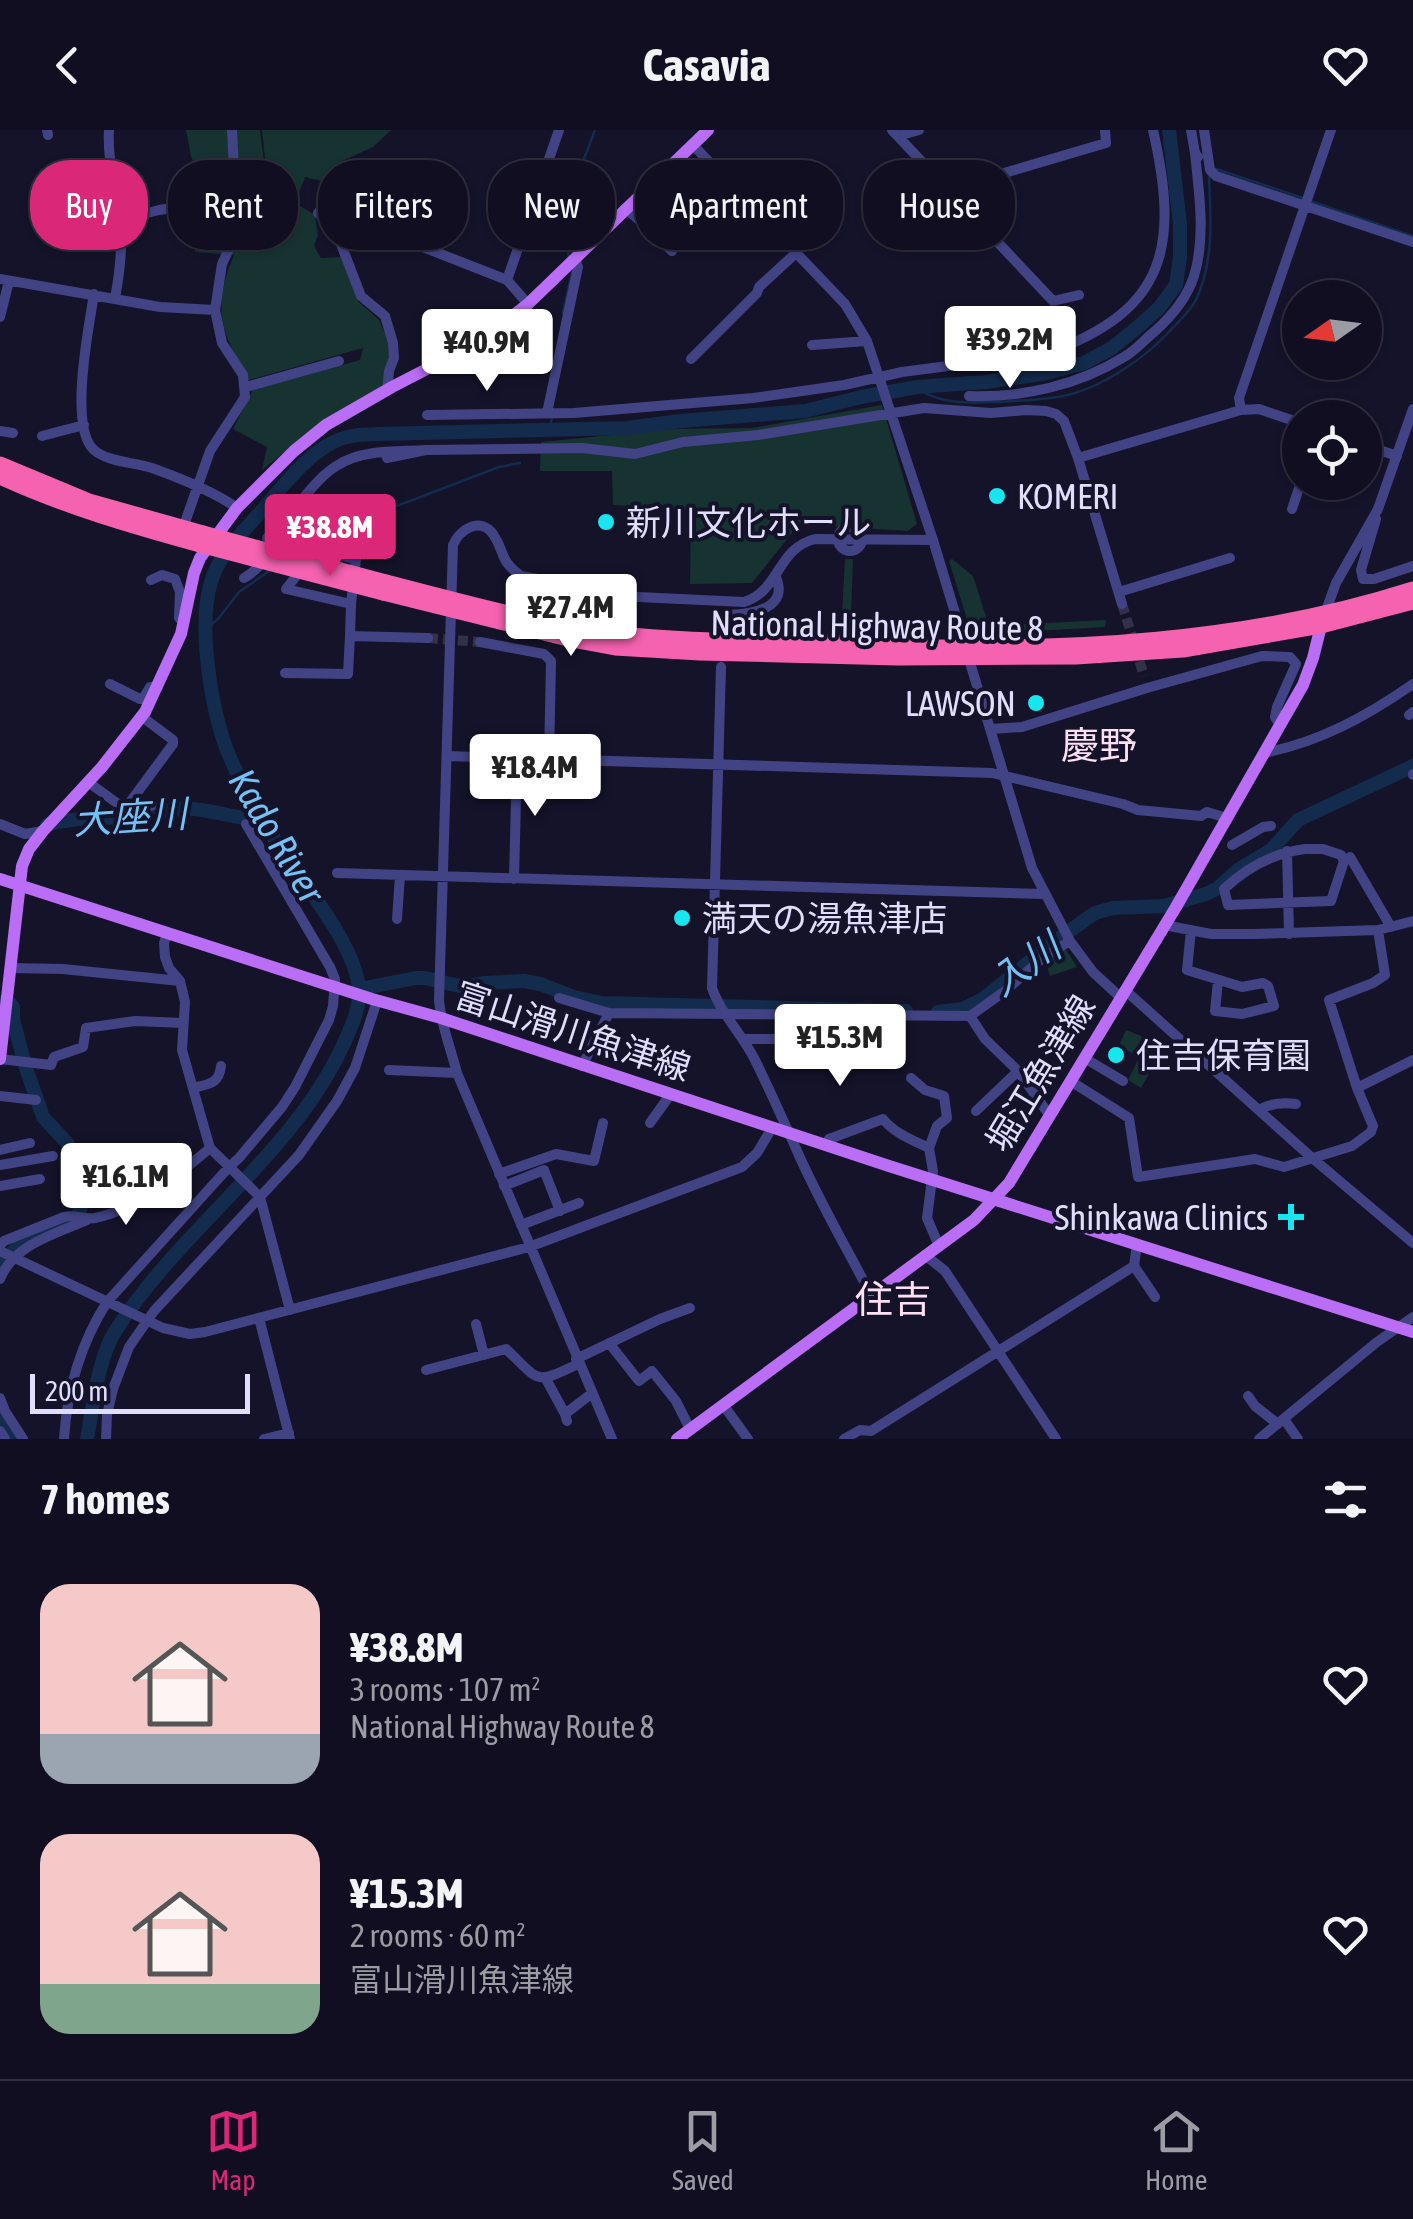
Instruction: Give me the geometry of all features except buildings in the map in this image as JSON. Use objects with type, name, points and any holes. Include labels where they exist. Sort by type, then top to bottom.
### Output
[{"type":"highway","name":"National Highway Route 8","points":[[0,464],[89,500],[183,528],[201,539]]},
{"type":"highway","name":"National Highway Route 8","points":[[0,477],[85,512],[615,648],[700,653],[967,652],[1076,657],[1183,650],[1413,602]]},
{"type":"highway","name":"National Highway Route 8","points":[[1323,619],[1413,588]]},
{"type":"main road","points":[[0,1056],[10,968],[7,943],[29,849],[142,716],[181,634],[200,558],[237,508],[312,436],[387,390],[482,341],[504,324],[708,130]]},
{"type":"main road","name":"堀江魚津線","points":[[686,1435],[974,1220],[1009,1183],[1303,685],[1323,619]]},
{"type":"main road","name":"富山滑川魚津線","points":[[0,879],[1406,1330]]},
{"type":"street","points":[[109,130],[109,160]]},
{"type":"street","points":[[183,528],[210,451],[246,387],[243,375],[222,343],[215,310],[222,264],[237,232],[232,130]]},
{"type":"street","points":[[507,280],[559,130]]},
{"type":"street","points":[[895,133],[919,130]]},
{"type":"street","points":[[1015,170],[1106,143],[1105,130]]},
{"type":"street","points":[[427,415],[574,413],[768,397],[1048,353],[1071,345],[1128,310],[1150,282],[1162,248],[1164,224],[1162,180],[1153,130]]},
{"type":"street","points":[[969,396],[1063,385],[1127,356],[1162,324],[1184,296],[1198,260],[1201,234],[1191,130]]},
{"type":"street","points":[[1204,130],[1210,170]]},
{"type":"street","points":[[1241,410],[1238,398],[1331,130]]},
{"type":"street","points":[[895,133],[922,160]]},
{"type":"street","points":[[693,145],[708,160]]},
{"type":"street","points":[[1195,154],[1216,176],[1413,242]]},
{"type":"street","points":[[626,208],[672,251]]},
{"type":"street","points":[[115,298],[120,250]]},
{"type":"street","points":[[343,250],[361,296],[385,316],[394,358],[387,390]]},
{"type":"street","points":[[431,250],[507,280],[528,304]]},
{"type":"street","points":[[1006,250],[1053,301],[1079,294]]},
{"type":"street","points":[[691,360],[797,252],[845,304],[868,341],[892,412],[1032,868],[1070,940],[1093,972],[1413,1243]]},
{"type":"street","points":[[547,412],[578,267],[571,262]]},
{"type":"street","points":[[0,316],[4,280],[160,307],[215,310]]},
{"type":"street","points":[[94,294],[83,366],[88,443],[102,456],[152,468],[237,508]]},
{"type":"street","points":[[504,324],[525,366]]},
{"type":"street","points":[[812,344],[868,341]]},
{"type":"street","points":[[246,387],[339,361]]},
{"type":"street","points":[[267,538],[326,474],[341,462],[365,454],[582,448],[635,454],[683,442],[758,436],[924,408],[991,413],[1026,410],[1046,411],[1064,421],[1120,598],[1230,558]]},
{"type":"street","points":[[1078,458],[1241,410],[1259,409],[1282,417]]},
{"type":"street","points":[[1413,409],[1360,570],[1366,581],[1413,566]]},
{"type":"street","points":[[42,436],[84,424]]},
{"type":"street","points":[[0,432],[13,433]]},
{"type":"street","points":[[387,458],[426,450]]},
{"type":"street","points":[[1382,451],[1397,456]]},
{"type":"street","points":[[1292,508],[1295,500]]},
{"type":"street","points":[[1323,619],[1350,556],[1378,509]]},
{"type":"street","points":[[244,578],[255,572],[267,556],[292,512]]},
{"type":"street","points":[[612,1439],[458,1074],[441,1018],[454,545],[464,528],[485,528],[493,534],[502,558],[521,576],[638,597],[744,602],[765,590],[795,546],[803,542],[933,540]]},
{"type":"street","points":[[285,673],[348,674],[356,560],[344,556],[339,548],[320,546],[286,589],[351,604]]},
{"type":"street","points":[[151,580],[162,575],[175,580],[180,592],[179,618],[185,620]]},
{"type":"street","points":[[722,628],[728,615],[751,614],[770,604],[779,591],[775,575]]},
{"type":"street","points":[[350,636],[428,638]]},
{"type":"street","points":[[480,642],[544,654],[552,661],[549,760]]},
{"type":"street","points":[[991,730],[1022,726],[1145,682],[1262,656],[1290,656],[1296,664],[1277,707],[1280,725]]},
{"type":"street","points":[[721,666],[711,973],[716,998],[744,1039],[871,1295]]},
{"type":"street","points":[[110,684],[140,700],[150,687],[158,687]]},
{"type":"street","points":[[1264,753],[1298,745],[1363,718],[1413,684]]},
{"type":"street","points":[[124,809],[174,744],[142,716]]},
{"type":"street","points":[[448,756],[992,773],[1138,810],[1201,816],[1207,812],[1227,818]]},
{"type":"street","points":[[514,879],[516,758]]},
{"type":"street","points":[[88,782],[124,809],[161,804]]},
{"type":"street","points":[[0,824],[25,834],[43,831]]},
{"type":"street","points":[[64,1439],[70,1390],[90,1334],[108,1302],[267,1127],[295,1087],[334,1006],[330,967],[246,824]]},
{"type":"street","points":[[1218,832],[1236,849],[1263,826],[1271,826]]},
{"type":"street","points":[[1323,848],[1341,855],[1344,860],[1331,901],[1288,904],[1228,904],[1224,889],[1246,870],[1287,852],[1323,848]]},
{"type":"street","points":[[1287,852],[1289,934]]},
{"type":"street","points":[[1072,1082],[1129,1118],[1138,1177],[1255,1160],[1284,1166],[1352,1146],[1371,1132],[1373,1126],[1329,1000],[1385,975],[1385,929],[1350,857]]},
{"type":"street","points":[[337,874],[1044,894]]},
{"type":"street","points":[[396,919],[400,876]]},
{"type":"street","points":[[1164,925],[1212,934],[1289,934],[1385,929],[1413,921]]},
{"type":"street","points":[[1191,930],[1188,970],[1242,987],[1263,983],[1268,986],[1274,1006],[1242,1014],[1215,1012],[1218,980]]},
{"type":"street","points":[[167,934],[165,957],[180,982],[185,1002],[182,1050],[210,1148],[259,1195],[290,1310]]},
{"type":"street","points":[[559,998],[609,1013],[970,1016],[1070,940]]},
{"type":"street","points":[[10,968],[63,969],[180,982]]},
{"type":"street","points":[[106,1439],[107,1415],[118,1371],[129,1347],[146,1320],[298,1155],[337,1102],[355,1068],[375,1000]]},
{"type":"street","points":[[582,1066],[609,1013]]},
{"type":"street","points":[[970,1016],[985,1039],[1018,1071],[1050,1116]]},
{"type":"street","points":[[0,1056],[50,1065],[54,1057],[83,1047],[86,1028],[135,1021],[182,1022]]},
{"type":"street","points":[[744,1039],[851,1038],[845,1057]]},
{"type":"street","points":[[1086,1058],[1123,1081]]},
{"type":"street","points":[[1357,1088],[1413,1060]]},
{"type":"street","points":[[193,1088],[215,1082],[220,1066]]},
{"type":"street","points":[[390,1070],[458,1074]]},
{"type":"street","points":[[976,1111],[1018,1071]]},
{"type":"street","points":[[911,1078],[925,1090],[944,1096],[948,1118],[937,1126],[929,1148],[933,1170],[926,1218],[939,1246]]},
{"type":"street","points":[[650,1123],[670,1095]]},
{"type":"street","points":[[0,1096],[36,1100]]},
{"type":"street","points":[[1258,1110],[1287,1102],[1296,1104]]},
{"type":"street","points":[[825,1145],[830,1139],[883,1119],[893,1130],[929,1148]]},
{"type":"street","points":[[499,1174],[556,1154],[594,1162],[603,1123]]},
{"type":"street","points":[[5,1253],[164,1328],[190,1334],[529,1247],[742,1167],[758,1152],[772,1128]]},
{"type":"street","points":[[0,1150],[30,1143]]},
{"type":"street","points":[[5,1253],[122,1208],[153,1192],[210,1148]]},
{"type":"street","points":[[0,1165],[53,1156]]},
{"type":"street","points":[[504,1186],[544,1170],[560,1211]]},
{"type":"street","points":[[0,1186],[40,1179]]},
{"type":"street","points":[[521,1225],[580,1203]]},
{"type":"street","points":[[0,1279],[4,1241],[71,1215],[89,1220]]},
{"type":"street","points":[[1137,1244],[1134,1266],[1155,1297]]},
{"type":"street","points":[[926,1256],[945,1272],[1056,1439]]},
{"type":"street","points":[[844,1439],[860,1430],[872,1431],[1134,1266]]},
{"type":"street","points":[[426,1370],[506,1349],[536,1378],[546,1378],[609,1343],[690,1308]]},
{"type":"street","points":[[1259,1439],[1378,1342],[1406,1330],[1413,1317]]},
{"type":"street","points":[[259,1318],[290,1436],[264,1439]]},
{"type":"street","points":[[476,1324],[484,1354]]},
{"type":"street","points":[[609,1343],[639,1382],[652,1371],[676,1400],[686,1435]]},
{"type":"street","points":[[546,1378],[566,1418],[591,1394]]},
{"type":"street","points":[[1248,1396],[1255,1406],[1281,1421],[1298,1439]]},
{"type":"street","points":[[0,1398],[22,1439]]},
{"type":"street","points":[[724,1406],[748,1439]]},
{"type":"street","points":[[0,1431],[5,1439]]},
{"type":"green space","points":[[186,130],[260,130],[264,160],[192,160]]},
{"type":"green space","points":[[262,130],[391,130],[373,147],[344,160],[318,160],[318,180],[305,177],[298,195],[298,160],[265,160]]},
{"type":"green space","points":[[298,205],[315,215],[318,235],[314,246],[321,258],[342,257],[358,301],[379,320],[389,343],[391,360],[384,384],[321,423],[262,470],[267,447],[233,429],[253,390],[360,360],[363,348],[249,380],[222,320],[223,291],[234,255],[195,252],[298,250]]},
{"type":"green space","points":[[882,405],[917,524],[908,531],[799,524],[752,583],[690,584],[691,510],[613,505],[612,471],[540,471],[541,442],[672,429],[752,428]]},
{"type":"green space","points":[[845,559],[853,559],[851,614],[842,615]]},
{"type":"green space","points":[[952,559],[973,576],[989,626],[1106,620],[1105,627],[983,634],[968,622],[949,561]]},
{"type":"green space","points":[[1065,948],[1077,967],[1050,976],[1045,959]]},
{"type":"green space","points":[[1126,1030],[1154,1041],[1147,1064],[1152,1068],[1141,1088],[1128,1080],[1139,1058],[1119,1045]]},
{"type":"waterway","points":[[569,259],[576,180],[595,130]]},
{"type":"waterway","name":"Kado River","points":[[87,1439],[100,1368],[116,1330],[143,1292],[301,1114],[327,1076],[359,1001],[350,956],[256,807],[231,760],[218,721],[206,647],[207,601],[214,572],[237,538],[310,458],[335,441],[352,436],[627,428],[805,411],[917,387],[1042,374],[1084,363],[1112,348],[1139,326],[1176,285],[1180,224],[1169,130]]},
{"type":"waterway","points":[[1216,169],[1303,198]]},
{"type":"waterway","points":[[917,387],[956,402],[1047,398],[1087,389],[1136,361],[1166,335],[1196,300],[1209,255],[1211,175]]},
{"type":"waterway","points":[[1310,201],[1413,236]]},
{"type":"waterway","points":[[563,313],[572,272]]},
{"type":"waterway","points":[[550,431],[552,415]]},
{"type":"waterway","points":[[294,552],[310,539],[499,467],[520,463]]},
{"type":"waterway","points":[[206,629],[239,592],[272,569]]},
{"type":"waterway","name":"入川","points":[[938,1012],[963,1009],[983,999],[1095,913],[1113,908],[1164,906],[1218,888],[1271,850],[1298,820],[1413,766]]},
{"type":"waterway","name":"大座川","points":[[47,825],[185,809],[263,819]]},
{"type":"waterway","name":"入川","points":[[359,989],[416,978],[464,987],[524,981],[601,1003],[906,1011]]},
{"type":"waterway","points":[[0,1002],[9,1002],[13,1007],[25,1065],[43,1117],[68,1144],[78,1168],[82,1204],[77,1217],[27,1241],[0,1267]]},
{"type":"waterway","points":[[0,1413],[16,1439]]},
{"type":"tunnel","points":[[1122,604],[1144,676]]},
{"type":"tunnel","points":[[428,638],[480,642]]},
{"type":"place","name":"KOMERI","points":[[997,496]]},
{"type":"place","name":"新川文化ホール","points":[[606,522]]},
{"type":"place","name":"LAWSON","points":[[1036,703]]},
{"type":"place","name":"満天の湯魚津店","points":[[682,918]]},
{"type":"place","name":"住吉保育園","points":[[1116,1055]]},
{"type":"place","name":"Shinkawa Clinics","points":[[1291,1217]]},
{"type":"district","name":"慶野","points":[[1099,745]]},
{"type":"district","name":"住吉","points":[[893,1299]]}]
